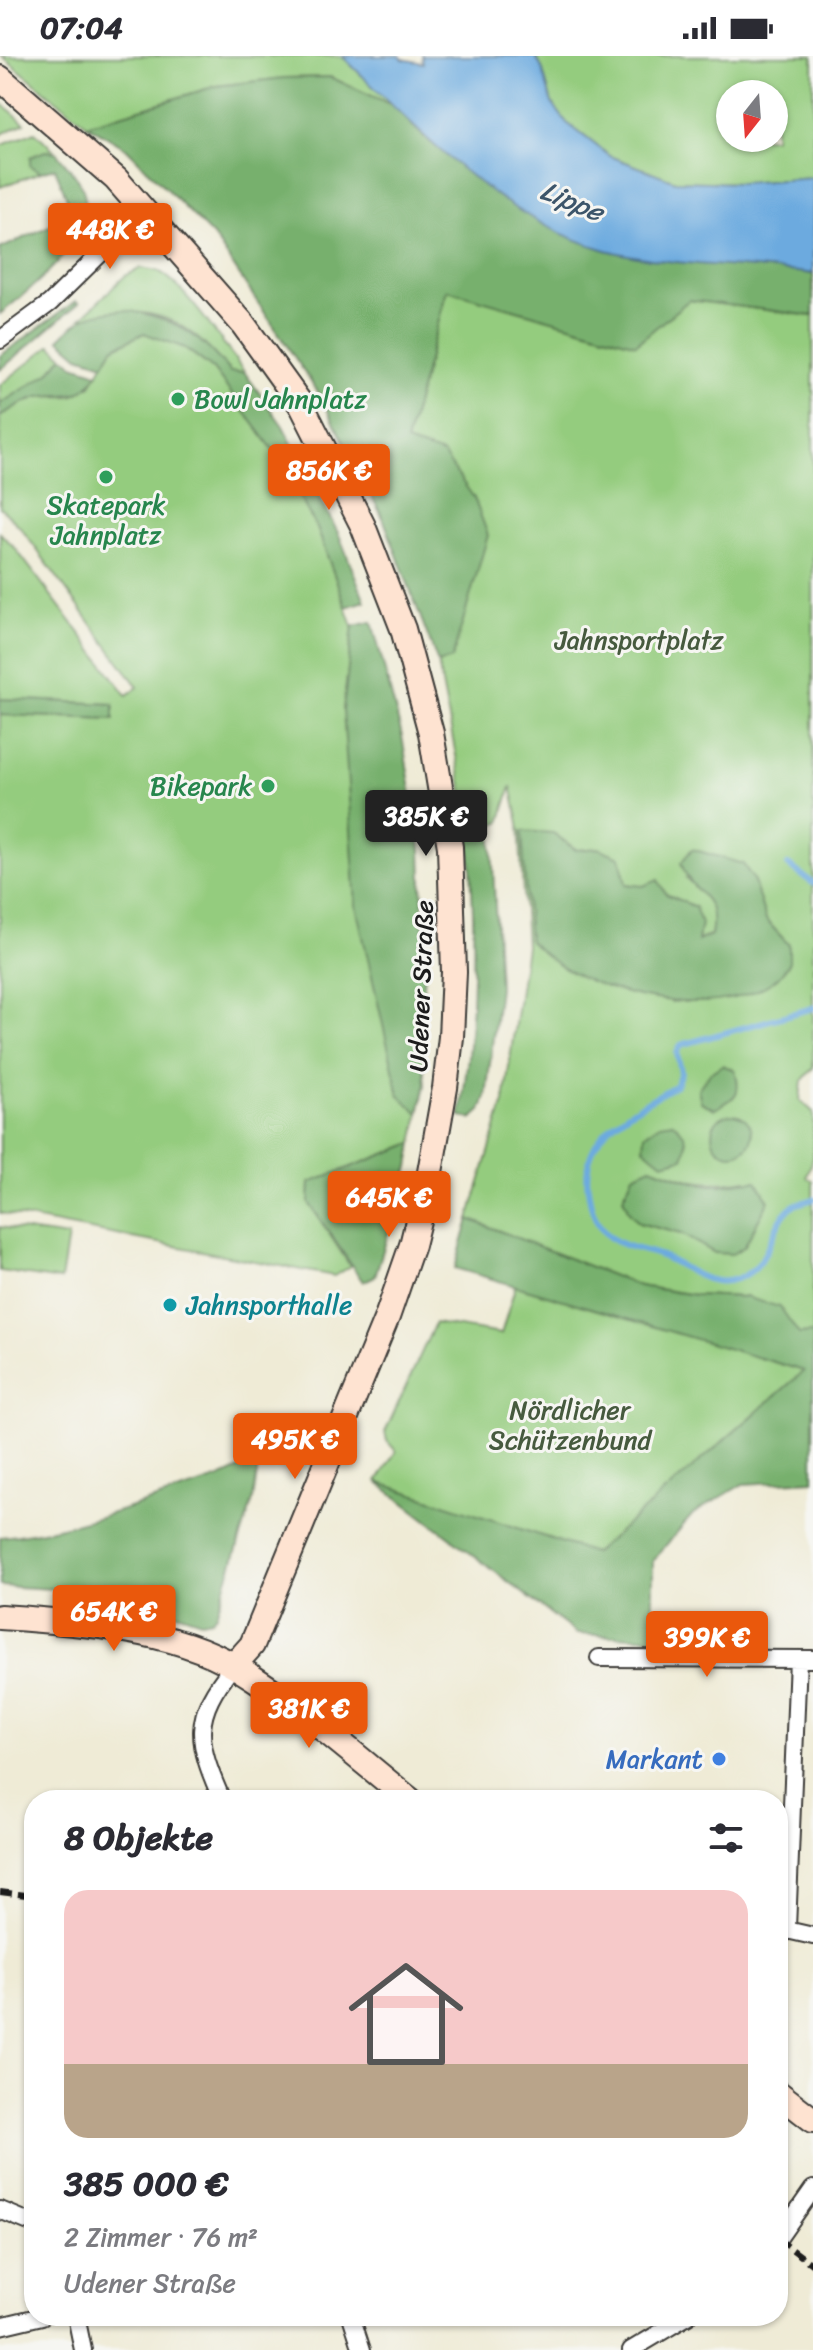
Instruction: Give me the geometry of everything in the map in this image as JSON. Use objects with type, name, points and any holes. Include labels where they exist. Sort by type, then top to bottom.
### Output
[{"type":"main road","name":"Udener Straße","points":[[0,78],[116,179],[243,324],[302,406],[363,526],[403,629],[431,733],[450,847],[454,972],[445,1088],[430,1172],[412,1245],[387,1317],[252,1645],[234,1665]]},
{"type":"main road","points":[[0,1617],[78,1622],[151,1636],[234,1665],[277,1694],[397,1790]]},
{"type":"main road","points":[[788,2101],[813,2120]]},
{"type":"street","points":[[0,340],[50,303],[143,212]]},
{"type":"street","points":[[599,1658],[805,1659],[788,1858]]},
{"type":"street","points":[[218,1790],[205,1761],[201,1738],[204,1712],[214,1689],[234,1665]]},
{"type":"street","points":[[788,1930],[813,1936]]},
{"type":"street","points":[[788,2225],[813,2189]]},
{"type":"street","points":[[0,2210],[24,2220]]},
{"type":"street","points":[[0,2326],[24,2320]]},
{"type":"street","points":[[78,2326],[83,2350]]},
{"type":"street","points":[[354,2326],[362,2350]]},
{"type":"street","points":[[631,2350],[671,2326]]},
{"type":"green space","points":[[2,56],[342,56],[392,105],[330,77],[284,78],[216,86],[87,125]]},
{"type":"green space","points":[[535,56],[813,56],[813,178],[740,183],[675,181],[610,156],[567,123],[552,103],[542,68]]},
{"type":"green space","points":[[330,77],[392,105],[424,137],[468,173],[522,211],[568,236],[813,274],[813,316],[689,300],[636,344],[447,290],[406,442],[443,454],[474,498],[488,535],[452,659],[438,663],[383,518],[320,395],[213,236],[127,149],[87,125],[216,86],[284,78]]},
{"type":"green space","points":[[0,102],[25,123],[0,135]]},
{"type":"green space","points":[[35,132],[56,152],[45,151],[30,166],[41,172],[0,187],[0,146]]},
{"type":"green space","points":[[45,151],[56,152],[76,177],[84,193],[85,210],[71,245],[58,261],[0,314],[0,249],[73,215],[55,168],[41,172],[30,166],[30,157]]},
{"type":"green space","points":[[141,268],[160,272],[181,290],[245,373],[230,372],[195,336],[162,317],[133,313],[81,318],[125,276]]},
{"type":"green space","name":"Jahnsportplatz","points":[[447,289],[636,344],[688,300],[813,316],[813,1068],[802,1081],[800,1100],[813,1112],[813,1158],[807,1177],[813,1181],[813,1333],[799,1334],[745,1297],[695,1295],[639,1286],[469,1219],[504,1102],[526,946],[519,823],[511,786],[500,823],[491,824],[474,802],[465,802],[438,663],[452,659],[406,443]],"holes":[[[553,833],[626,884],[666,894],[695,907],[697,941],[711,935],[713,916],[705,897],[686,878],[753,879],[766,920],[789,945],[749,993],[716,1000],[671,1002]],[[651,1167],[697,1181],[719,1183],[746,1180],[715,1253],[681,1234],[639,1223]]]},
{"type":"green space","points":[[76,301],[79,303],[0,370],[0,356]]},
{"type":"green space","points":[[124,310],[157,317],[184,329],[207,347],[230,372],[245,373],[283,426],[339,535],[365,601],[346,607],[317,528],[274,451],[213,369],[185,348],[144,333],[113,348],[104,364],[79,356],[59,339],[88,317]]},
{"type":"green space","points":[[144,333],[185,348],[213,369],[274,451],[317,528],[353,626],[343,710],[399,1095],[419,1114],[413,1143],[310,1183],[309,1203],[350,1266],[334,1276],[0,1213],[0,715],[114,719],[114,704],[0,699],[0,533],[15,548],[127,695],[138,687],[20,527],[0,507],[0,417],[38,397],[73,396],[91,385],[113,348]]},
{"type":"green space","points":[[51,345],[63,356],[49,373],[0,404],[0,385]]},
{"type":"green space","points":[[63,356],[74,365],[98,373],[91,383],[77,393],[35,398],[0,417],[0,404],[49,373]]},
{"type":"green space","points":[[372,622],[402,736],[421,849],[425,970],[421,1034],[425,1085],[419,1114],[399,1095],[356,906],[343,710],[353,626]]},
{"type":"green space","points":[[0,699],[114,704],[114,719],[0,715]]},
{"type":"green space","points":[[474,801],[491,824],[499,987],[486,1097],[481,1111],[472,1119],[460,1117],[470,1039],[473,960],[472,881],[465,802]]},
{"type":"green space","points":[[522,831],[553,833],[576,850],[598,848],[620,857],[626,884],[643,886],[658,880],[666,894],[695,907],[701,923],[698,941],[711,935],[711,911],[681,863],[692,849],[743,864],[753,879],[766,920],[789,945],[789,964],[775,980],[750,993],[725,1000],[698,1002],[642,997],[615,990],[569,971],[529,941]]},
{"type":"green space","points":[[722,1065],[735,1070],[738,1085],[736,1094],[715,1109],[701,1102],[698,1089],[710,1073]]},
{"type":"green space","points":[[732,1114],[746,1120],[752,1134],[746,1148],[732,1154],[718,1148],[712,1134],[718,1120]]},
{"type":"green space","points":[[672,1122],[685,1137],[685,1152],[683,1158],[663,1163],[644,1148],[645,1134],[660,1124]]},
{"type":"green space","points":[[413,1143],[409,1167],[375,1276],[363,1282],[309,1203],[310,1183]]},
{"type":"green space","points":[[651,1167],[702,1184],[757,1181],[769,1201],[744,1247],[732,1254],[715,1253],[681,1234],[639,1223],[629,1212],[623,1198],[633,1175]]},
{"type":"green space","points":[[469,1219],[639,1286],[695,1295],[745,1297],[780,1307],[799,1334],[813,1333],[813,1480],[743,1484],[693,1514],[653,1560],[653,1638],[577,1634],[377,1482],[594,1553],[804,1371],[455,1268]]},
{"type":"green space","points":[[0,1227],[68,1237],[61,1280],[0,1271]]},
{"type":"green space","name":"Nördlicher Schützenbund","points":[[516,1284],[804,1371],[594,1554],[377,1482],[396,1451],[387,1441],[385,1432],[435,1323],[501,1334]]},
{"type":"green space","points":[[253,1464],[258,1467],[253,1500],[216,1614],[211,1619],[201,1621],[131,1598],[88,1591],[0,1586],[0,1537],[54,1529],[108,1514],[214,1480]]},
{"type":"water","name":"Lippe","points":[[342,56],[400,56],[423,63],[422,56],[535,56],[542,68],[552,103],[567,123],[610,156],[675,181],[740,183],[813,178],[813,274],[631,256],[568,236],[531,218],[463,170]]},
{"type":"waterway","points":[[788,865],[813,883]]},
{"type":"waterway","points":[[813,1008],[681,1045],[677,1053],[681,1072],[676,1085],[611,1126],[591,1155],[587,1173],[593,1210],[606,1234],[620,1243],[661,1256],[708,1280],[726,1281],[748,1274],[763,1258],[777,1227],[790,1208],[813,1199]]},
{"type":"railway","points":[[0,1892],[24,1895]]},
{"type":"railway","points":[[788,2246],[813,2265]]},
{"type":"place","name":"Bowl Jahnplatz","points":[[178,399]]},
{"type":"place","name":"Skatepark Jahnplatz","points":[[106,477]]},
{"type":"place","name":"Bikepark","points":[[268,786]]},
{"type":"place","name":"Jahnsporthalle","points":[[170,1305]]},
{"type":"place","name":"Markant","points":[[719,1759]]}]
